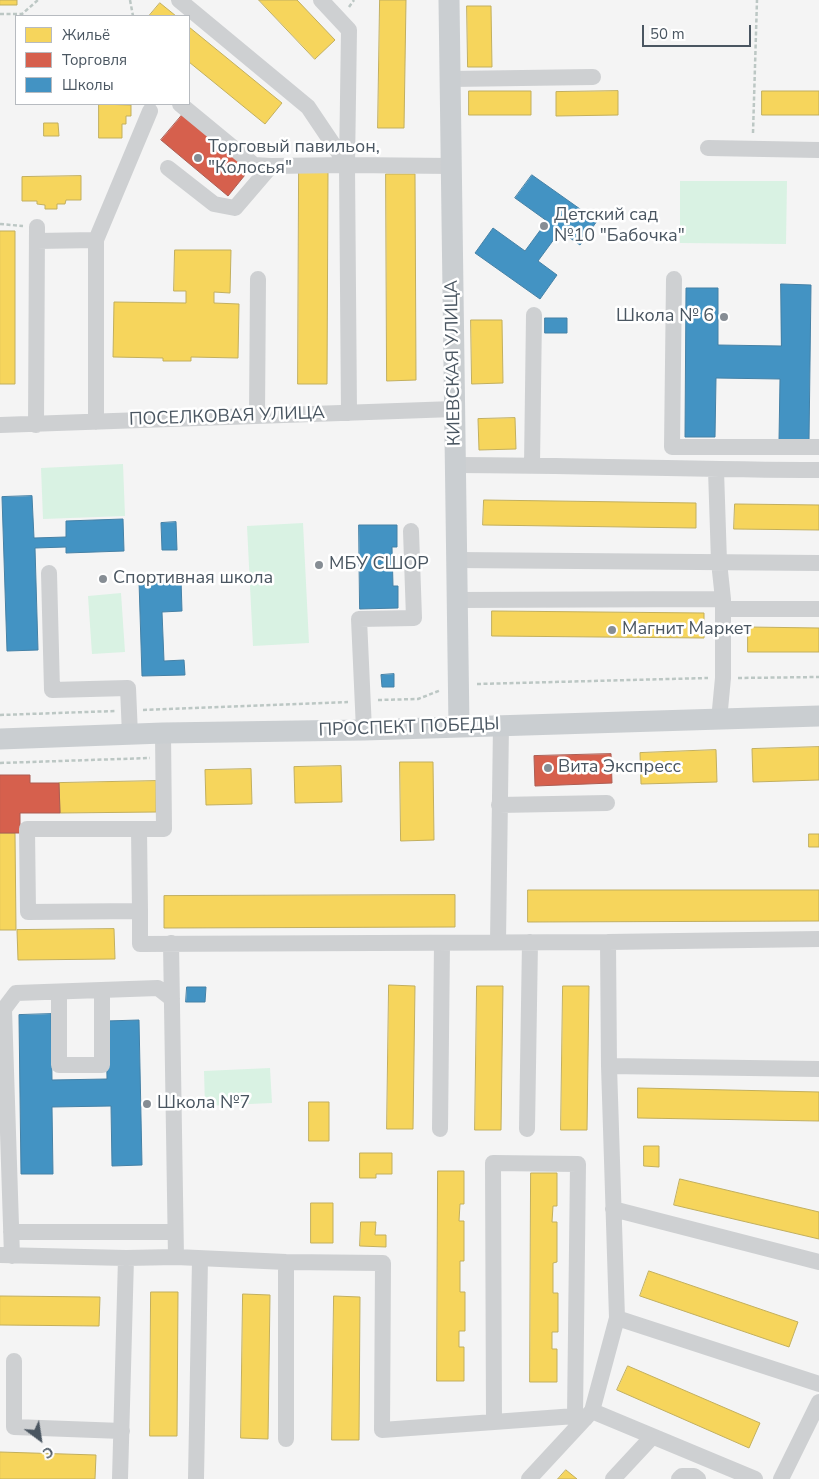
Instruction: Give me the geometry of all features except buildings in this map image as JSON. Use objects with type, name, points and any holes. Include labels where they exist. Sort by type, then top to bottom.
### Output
[{"type":"main road","name":"КИЕВСКАЯ УЛИЦА","points":[[450,0],[459,727]]},
{"type":"main road","name":"ПРОСПЕКТ ПОБЕДЫ","points":[[0,739],[819,716]]},
{"type":"street","points":[[179,0],[308,107],[347,165]]},
{"type":"street","points":[[321,0],[349,30],[347,165],[349,412]]},
{"type":"street","points":[[451,79],[593,77]]},
{"type":"street","points":[[181,105],[254,165],[452,166]]},
{"type":"street","points":[[96,422],[96,240],[150,111]]},
{"type":"street","points":[[708,148],[819,150]]},
{"type":"street","points":[[168,168],[214,204],[235,208],[271,166]]},
{"type":"street","points":[[36,425],[37,234],[96,240]]},
{"type":"street","points":[[257,416],[258,279]]},
{"type":"street","points":[[674,279],[672,447],[819,447]]},
{"type":"street","points":[[532,465],[534,316]]},
{"type":"street","name":"ПОСЕЛКОВАЯ УЛИЦА","points":[[0,425],[454,409]]},
{"type":"street","points":[[455,465],[819,470]]},
{"type":"street","points":[[716,470],[719,562],[723,604],[724,678],[719,720]]},
{"type":"street","points":[[364,730],[359,619],[414,618],[411,531]]},
{"type":"street","points":[[456,560],[819,563]]},
{"type":"street","points":[[49,573],[52,690],[128,688],[130,734]]},
{"type":"street","points":[[458,600],[723,604],[819,609]]},
{"type":"street","points":[[498,942],[501,725]]},
{"type":"street","points":[[140,912],[28,912],[27,829],[164,829],[163,733]]},
{"type":"street","points":[[499,805],[607,803]]},
{"type":"street","points":[[139,829],[140,944],[819,939]]},
{"type":"street","points":[[527,1130],[530,942]]},
{"type":"street","points":[[529,1479],[584,1416],[617,1318],[609,1066],[608,942]]},
{"type":"street","points":[[171,943],[176,1258]]},
{"type":"street","points":[[440,1129],[442,943]]},
{"type":"street","points":[[172,999],[158,988],[16,993],[4,1009],[11,1232],[6,1256],[383,1263],[382,1430],[584,1416],[652,1437],[755,1479]]},
{"type":"street","points":[[59,992],[60,1066],[102,1065],[102,990]]},
{"type":"street","points":[[609,1066],[819,1069]]},
{"type":"street","points":[[494,1422],[493,1163],[578,1164],[584,1416]]},
{"type":"street","points":[[614,1209],[819,1262]]},
{"type":"street","points":[[11,1232],[175,1232]]},
{"type":"street","points":[[120,1479],[126,1258]]},
{"type":"street","points":[[196,1479],[200,1259]]},
{"type":"street","points":[[286,1262],[286,1439]]},
{"type":"street","points":[[617,1318],[819,1384]]},
{"type":"street","points":[[14,1361],[7,1389],[14,1427],[122,1431]]},
{"type":"street","points":[[781,1479],[819,1402]]},
{"type":"street","points":[[613,1479],[652,1437]]},
{"type":"street","points":[[679,1479],[682,1476],[694,1476],[698,1479]]},
{"type":"path","points":[[0,14],[22,14],[38,0]]},
{"type":"path","points":[[130,0],[133,15]]},
{"type":"path","points":[[752,149],[756,0]]},
{"type":"path","points":[[0,224],[37,234]]},
{"type":"path","points":[[478,684],[819,677]]},
{"type":"path","points":[[0,715],[418,699],[442,690]]},
{"type":"path","points":[[0,763],[164,757]]},
{"type":"green space","points":[[680,181],[787,181],[786,244],[680,243]]},
{"type":"green space","points":[[123,464],[125,516],[43,519],[41,468]]},
{"type":"green space","points":[[303,523],[309,643],[253,646],[247,526]]},
{"type":"green space","points":[[121,593],[125,652],[92,654],[88,596]]},
{"type":"green space","points":[[270,1068],[272,1103],[205,1106],[204,1071]]},
{"type":"place","name":"Торговый павильон, \"Колосья\"","points":[[198,158]]},
{"type":"place","name":"Детский сад №10 \"Бабочка\"","points":[[544,226]]},
{"type":"place","name":"Школа № 6","points":[[724,317]]},
{"type":"place","name":"МБУ СШОР","points":[[319,565]]},
{"type":"place","name":"Спортивная школа","points":[[103,579]]},
{"type":"place","name":"Магнит Маркет","points":[[612,630]]},
{"type":"place","name":"Вита Экспресс","points":[[548,768]]},
{"type":"place","name":"Школа №7","points":[[147,1104]]}]
